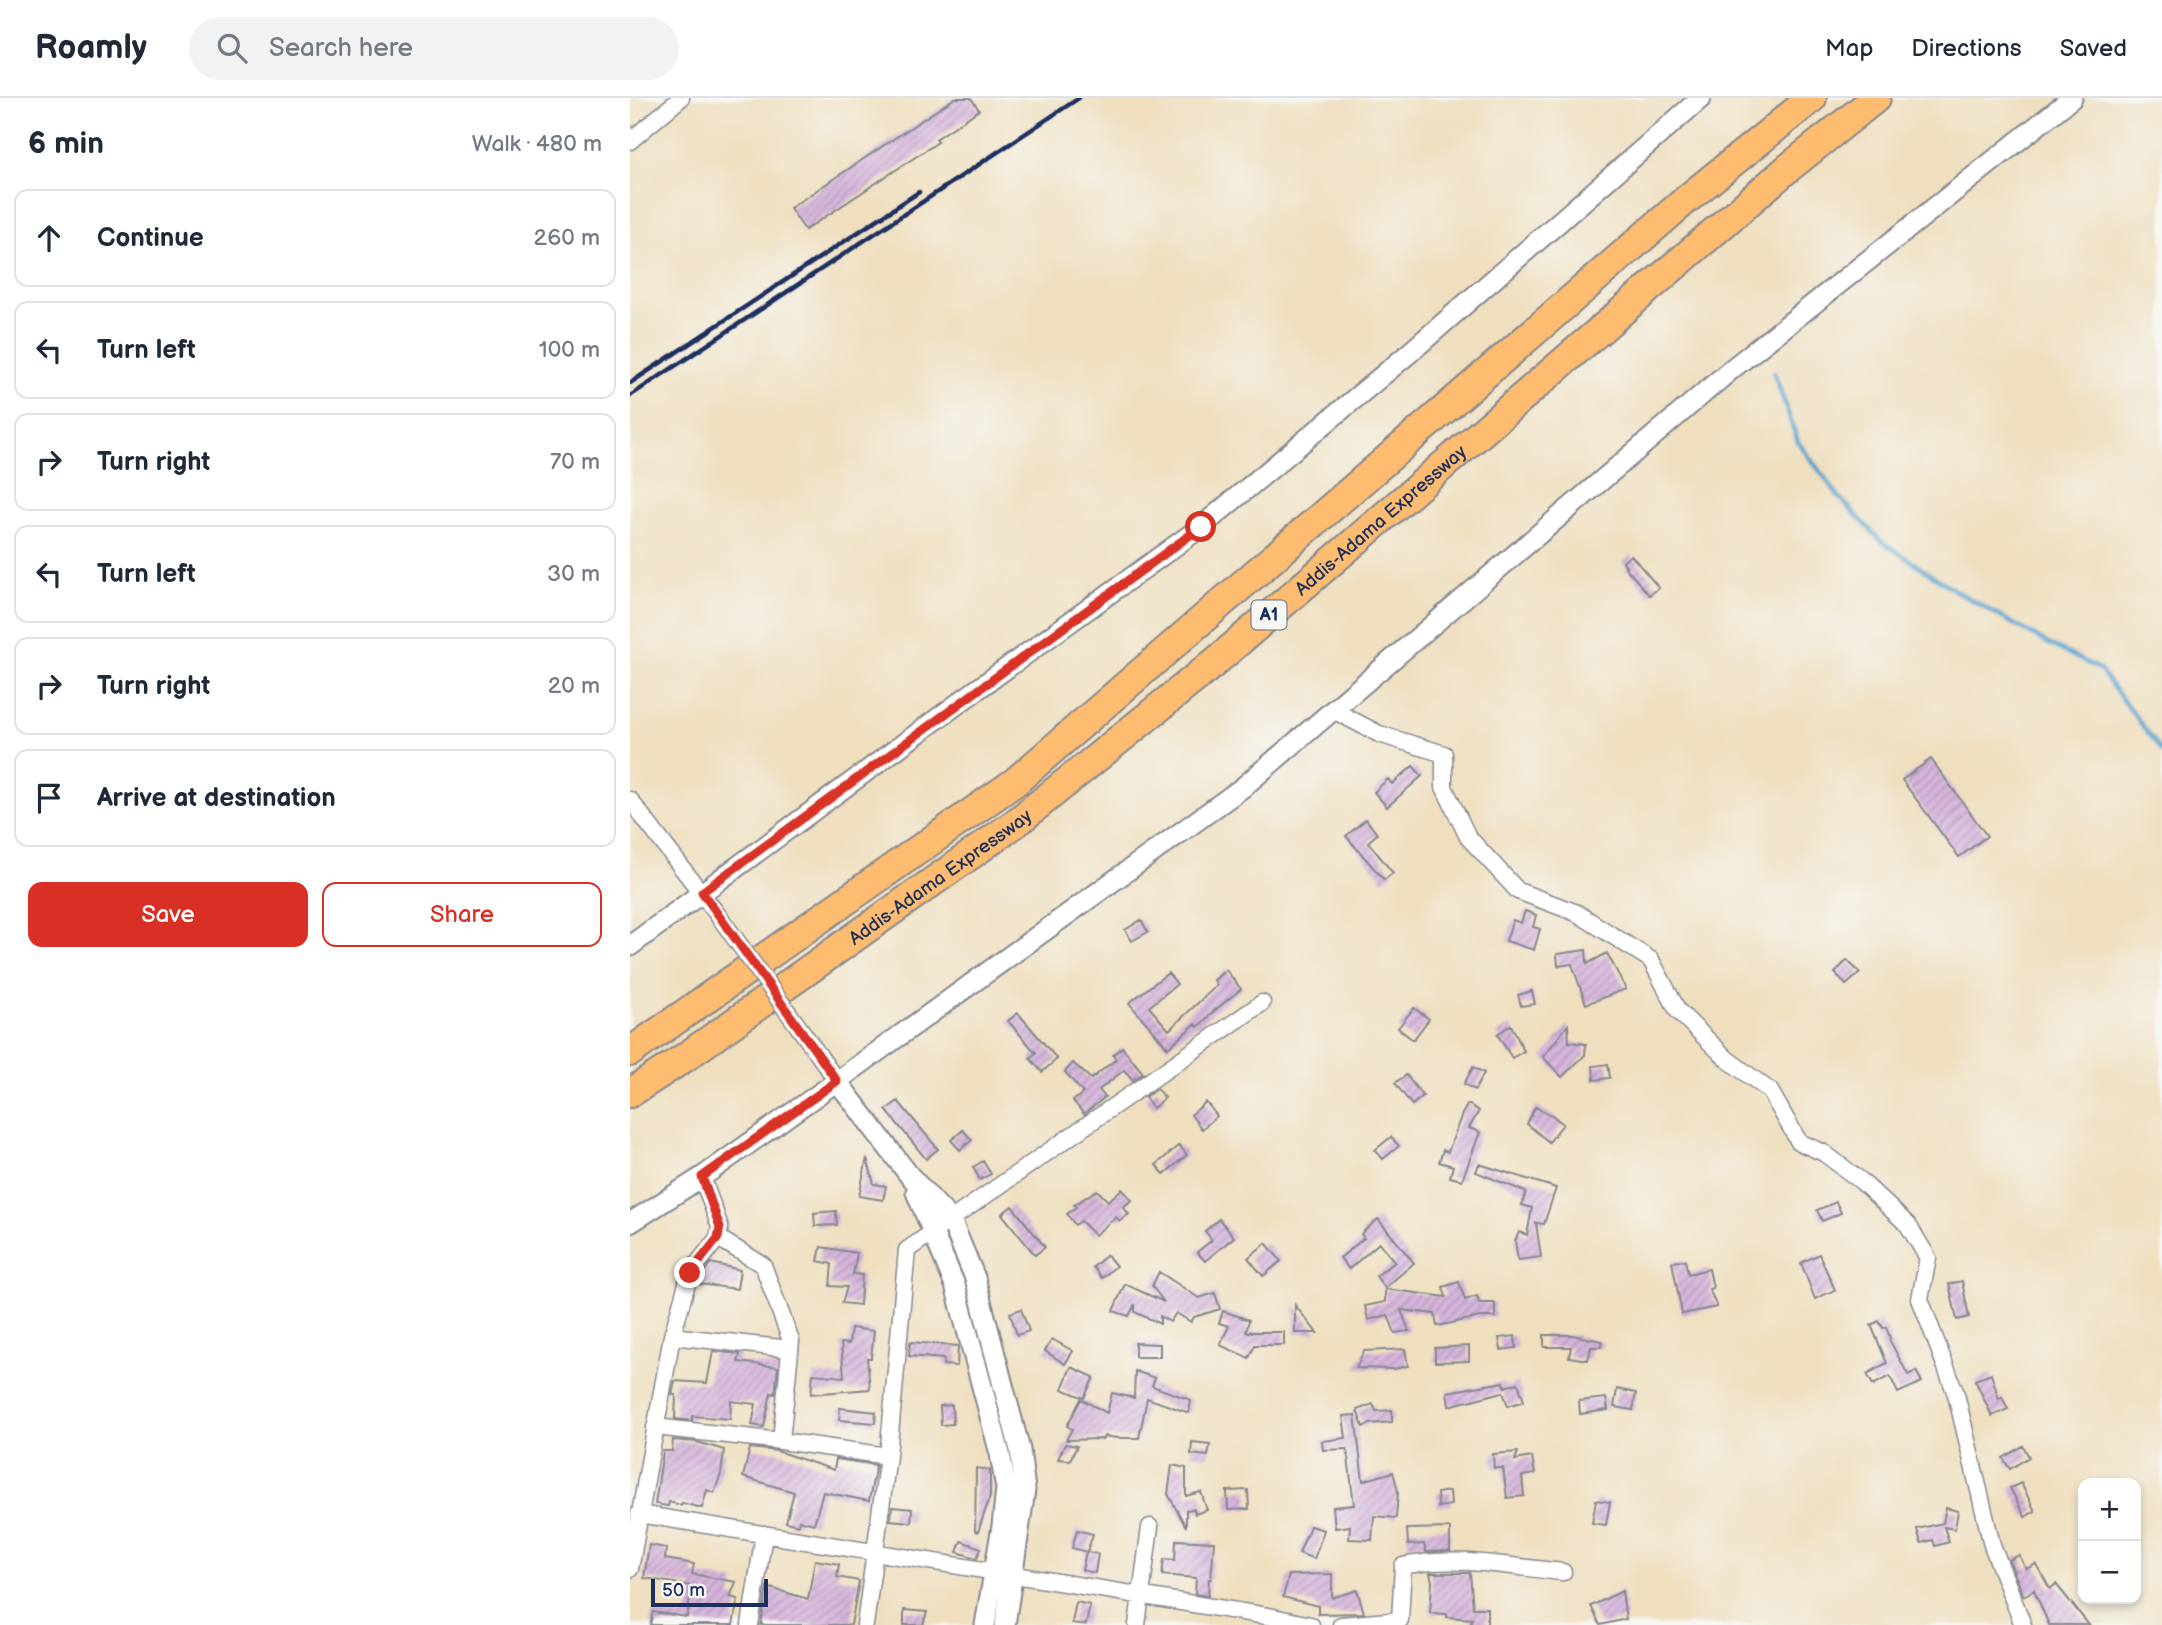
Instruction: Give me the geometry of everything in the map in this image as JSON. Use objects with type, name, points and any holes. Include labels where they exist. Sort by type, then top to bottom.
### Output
[{"type":"highway","name":"Addis-Adama Expressway","points":[[630,1052],[1015,782],[1687,199],[1812,98]]},
{"type":"highway","name":"Addis-Adama Expressway","points":[[630,1093],[684,1058],[1017,822],[1214,663],[1787,169],[1876,98]]},
{"type":"street","points":[[630,141],[681,98]]},
{"type":"street","points":[[630,946],[1201,527],[1407,355],[1701,98]]},
{"type":"street","points":[[630,1223],[702,1177],[1242,788],[1733,368],[2072,98]]},
{"type":"street","points":[[1333,710],[1379,734],[1444,754],[1444,787],[1468,837],[1518,891],[1577,913],[1651,960],[1678,1011],[1727,1059],[1770,1091],[1799,1142],[1824,1153],[1861,1181],[1908,1225],[1928,1258],[1920,1299],[1955,1394],[1992,1545],[2023,1625]]},
{"type":"street","points":[[630,800],[702,892],[837,1081],[909,1175],[951,1220],[975,1278],[1020,1450],[1025,1490],[1003,1573],[985,1625]]},
{"type":"street","points":[[865,1625],[888,1456],[907,1250],[1262,1003]]},
{"type":"street","points":[[909,1175],[955,1284],[1000,1454],[1006,1488],[1003,1573],[1005,1625]]},
{"type":"street","points":[[630,1569],[672,1336],[690,1273],[718,1238],[720,1227],[702,1177]]},
{"type":"street","points":[[718,1238],[763,1265],[791,1341],[781,1441]]},
{"type":"street","points":[[672,1336],[790,1349]]},
{"type":"street","points":[[655,1427],[888,1456]]},
{"type":"street","points":[[639,1514],[1141,1595],[1258,1620],[1311,1625]]},
{"type":"street","points":[[1137,1625],[1150,1527]]},
{"type":"street","points":[[750,1625],[764,1534]]},
{"type":"street","points":[[1341,1625],[1400,1620],[1403,1566],[1420,1562],[1465,1563],[1563,1572]]},
{"type":"building","points":[[955,98],[971,98],[979,110],[936,139],[938,142],[805,230],[790,208]]},
{"type":"building","points":[[1631,555],[1659,588],[1649,595],[1625,567],[1623,562]]},
{"type":"building","points":[[1931,759],[1987,836],[1959,857],[1902,780]]},
{"type":"building","points":[[1413,766],[1422,776],[1387,807],[1374,792],[1388,779],[1392,784]]},
{"type":"building","points":[[1366,819],[1377,834],[1368,842],[1393,873],[1384,880],[1346,836]]},
{"type":"building","points":[[1525,911],[1536,915],[1533,927],[1540,929],[1534,950],[1506,941],[1513,920],[1521,923]]},
{"type":"building","points":[[1141,920],[1148,932],[1132,941],[1125,930]]},
{"type":"building","points":[[1586,950],[1587,964],[1607,953],[1626,989],[1586,1004],[1572,964],[1558,966],[1557,954]]},
{"type":"building","points":[[1847,960],[1860,973],[1846,985],[1835,973]]},
{"type":"building","points":[[1226,970],[1241,989],[1198,1027],[1195,1024],[1168,1048],[1129,1003],[1168,973],[1177,984],[1149,1007],[1169,1030],[1217,985],[1214,980]]},
{"type":"building","points":[[1532,991],[1535,1004],[1521,1006],[1518,995]]},
{"type":"building","points":[[1414,1008],[1429,1019],[1413,1040],[1398,1028]]},
{"type":"building","points":[[1018,1013],[1057,1059],[1042,1072],[1030,1058],[1036,1053],[1008,1021]]},
{"type":"building","points":[[1511,1025],[1524,1051],[1512,1058],[1497,1034]]},
{"type":"building","points":[[1568,1025],[1569,1042],[1586,1044],[1585,1055],[1562,1077],[1543,1057]]},
{"type":"building","points":[[1122,1047],[1143,1073],[1133,1080],[1124,1070],[1099,1090],[1105,1097],[1084,1114],[1073,1101],[1083,1093],[1065,1072],[1073,1063],[1091,1079],[1116,1059],[1113,1055]]},
{"type":"building","points":[[1608,1064],[1610,1078],[1594,1080],[1593,1066]]},
{"type":"building","points":[[1473,1067],[1484,1073],[1475,1090],[1464,1084]]},
{"type":"building","points":[[1406,1075],[1423,1096],[1412,1105],[1395,1083]]},
{"type":"building","points":[[1157,1089],[1165,1098],[1153,1108],[1145,1097]]},
{"type":"building","points":[[898,1101],[938,1149],[926,1159],[886,1110]]},
{"type":"building","points":[[1206,1102],[1217,1116],[1202,1129],[1191,1115]]},
{"type":"building","points":[[1468,1104],[1479,1111],[1469,1128],[1480,1132],[1462,1180],[1450,1177],[1453,1166],[1439,1162],[1443,1150],[1448,1152]]},
{"type":"building","points":[[1535,1107],[1563,1124],[1549,1142],[1527,1124]]},
{"type":"building","points":[[963,1130],[972,1140],[960,1150],[951,1140]]},
{"type":"building","points":[[1391,1137],[1399,1146],[1383,1159],[1375,1150]]},
{"type":"building","points":[[1179,1145],[1187,1155],[1164,1174],[1156,1165]]},
{"type":"building","points":[[867,1158],[874,1184],[886,1186],[883,1200],[859,1196]]},
{"type":"building","points":[[983,1161],[991,1174],[980,1180],[973,1167]]},
{"type":"building","points":[[1479,1164],[1556,1188],[1544,1224],[1536,1223],[1541,1257],[1518,1260],[1515,1241],[1519,1232],[1527,1235],[1532,1208],[1522,1205],[1526,1192],[1476,1172]]},
{"type":"building","points":[[1122,1189],[1132,1200],[1123,1207],[1129,1214],[1120,1221],[1116,1217],[1095,1235],[1081,1221],[1075,1225],[1067,1214],[1076,1207],[1074,1205],[1097,1190],[1108,1201]]},
{"type":"building","points":[[1836,1202],[1841,1213],[1822,1221],[1817,1210]]},
{"type":"building","points":[[1012,1206],[1045,1247],[1035,1255],[1002,1214]]},
{"type":"building","points":[[836,1211],[837,1225],[815,1226],[814,1213]]},
{"type":"building","points":[[1219,1219],[1234,1237],[1205,1261],[1197,1252],[1212,1240],[1205,1231]]},
{"type":"building","points":[[1378,1219],[1414,1263],[1385,1288],[1376,1276],[1395,1262],[1379,1243],[1349,1269],[1340,1258],[1364,1238],[1361,1234]]},
{"type":"building","points":[[1266,1243],[1281,1261],[1263,1276],[1248,1258]]},
{"type":"building","points":[[821,1247],[857,1253],[853,1274],[862,1275],[860,1305],[842,1303],[847,1287],[830,1286],[832,1264],[818,1261]]},
{"type":"building","points":[[1819,1254],[1835,1290],[1815,1299],[1801,1263]]},
{"type":"building","points":[[1107,1255],[1116,1266],[1102,1278],[1093,1267]]},
{"type":"building","points":[[1685,1260],[1688,1274],[1709,1269],[1713,1288],[1709,1289],[1717,1307],[1682,1314],[1672,1262]]},
{"type":"building","points":[[711,1263],[740,1270],[737,1289],[698,1284]]},
{"type":"building","points":[[1159,1272],[1199,1298],[1215,1293],[1220,1309],[1194,1317],[1191,1322],[1176,1313],[1170,1322],[1160,1316],[1160,1324],[1135,1312],[1135,1304],[1129,1316],[1113,1311],[1125,1284],[1164,1302],[1152,1286]]},
{"type":"building","points":[[1962,1281],[1969,1317],[1957,1320],[1949,1284]]},
{"type":"building","points":[[1459,1282],[1465,1300],[1477,1296],[1479,1303],[1495,1303],[1495,1317],[1480,1317],[1437,1326],[1435,1314],[1401,1310],[1409,1331],[1395,1333],[1388,1315],[1368,1320],[1365,1306],[1385,1302],[1385,1289],[1446,1297],[1443,1287]]},
{"type":"building","points":[[1295,1305],[1317,1333],[1295,1333]]},
{"type":"building","points":[[1021,1309],[1029,1331],[1017,1335],[1010,1313]]},
{"type":"building","points":[[1223,1311],[1249,1320],[1246,1332],[1284,1332],[1284,1345],[1255,1345],[1249,1358],[1220,1345],[1229,1326],[1219,1323]]},
{"type":"building","points":[[1879,1321],[1883,1328],[1886,1327],[1889,1339],[1908,1375],[1916,1371],[1922,1382],[1898,1393],[1890,1376],[1873,1385],[1867,1374],[1887,1363],[1871,1325]]},
{"type":"building","points":[[851,1328],[874,1331],[871,1358],[867,1358],[870,1389],[811,1394],[813,1374],[844,1377],[841,1343],[849,1344]]},
{"type":"building","points":[[1544,1335],[1572,1335],[1602,1341],[1601,1347],[1591,1347],[1588,1360],[1569,1357],[1571,1347],[1544,1347]]},
{"type":"building","points":[[1515,1336],[1516,1348],[1501,1350],[1499,1338]]},
{"type":"building","points":[[1052,1339],[1073,1351],[1065,1364],[1045,1351]]},
{"type":"building","points":[[910,1342],[958,1346],[957,1366],[943,1365],[944,1359],[909,1356]]},
{"type":"building","points":[[1135,1343],[1160,1344],[1160,1357],[1135,1357]]},
{"type":"building","points":[[1469,1346],[1469,1361],[1435,1362],[1435,1348]]},
{"type":"building","points":[[1405,1349],[1408,1366],[1394,1369],[1356,1368],[1364,1351]]},
{"type":"building","points":[[713,1351],[740,1354],[738,1362],[778,1367],[775,1394],[771,1393],[764,1427],[752,1425],[756,1404],[731,1401],[730,1419],[692,1416],[692,1421],[675,1419],[676,1395],[672,1395],[675,1381],[707,1383]]},
{"type":"building","points":[[1071,1367],[1094,1377],[1084,1398],[1062,1389]]},
{"type":"building","points":[[1135,1371],[1155,1378],[1152,1386],[1191,1400],[1189,1413],[1147,1398],[1139,1438],[1104,1436],[1103,1439],[1066,1440],[1072,1429],[1067,1426],[1081,1399],[1107,1413],[1112,1393],[1134,1398]]},
{"type":"building","points":[[1991,1374],[1999,1399],[2002,1397],[2008,1409],[1992,1416],[1975,1380]]},
{"type":"building","points":[[1504,1382],[1505,1387],[1518,1383],[1524,1401],[1508,1406],[1503,1392],[1449,1406],[1447,1392]]},
{"type":"building","points":[[1617,1389],[1636,1393],[1633,1410],[1614,1407]]},
{"type":"building","points":[[1606,1398],[1608,1410],[1580,1414],[1579,1401]]},
{"type":"building","points":[[1373,1404],[1376,1411],[1392,1410],[1392,1422],[1363,1427],[1357,1410]]},
{"type":"building","points":[[952,1405],[953,1424],[941,1425],[940,1406]]},
{"type":"building","points":[[840,1408],[876,1412],[875,1423],[839,1420]]},
{"type":"building","points":[[1355,1415],[1363,1481],[1393,1472],[1398,1491],[1396,1518],[1374,1516],[1372,1540],[1349,1539],[1350,1526],[1335,1528],[1333,1507],[1354,1505],[1347,1449],[1323,1450],[1322,1441],[1346,1438],[1343,1416]]},
{"type":"building","points":[[673,1440],[697,1442],[724,1450],[721,1474],[714,1493],[707,1490],[702,1508],[682,1503],[669,1502],[668,1506],[655,1504],[663,1451],[672,1451]]},
{"type":"building","points":[[1192,1442],[1210,1444],[1208,1456],[1191,1454]]},
{"type":"building","points":[[1065,1444],[1077,1446],[1070,1460],[1058,1459]]},
{"type":"building","points":[[2023,1446],[2029,1457],[2010,1469],[2003,1458]]},
{"type":"building","points":[[750,1448],[777,1451],[834,1470],[836,1459],[876,1465],[869,1501],[823,1492],[814,1524],[799,1520],[798,1525],[786,1522],[794,1492],[743,1477]]},
{"type":"building","points":[[1518,1452],[1515,1460],[1532,1457],[1535,1474],[1522,1476],[1524,1496],[1507,1498],[1503,1468],[1494,1468],[1493,1454]]},
{"type":"building","points":[[1172,1465],[1186,1468],[1186,1496],[1201,1492],[1207,1510],[1195,1514],[1194,1509],[1186,1510],[1186,1527],[1168,1494]]},
{"type":"building","points":[[976,1468],[990,1470],[990,1496],[978,1532],[975,1531]]},
{"type":"building","points":[[2021,1483],[2035,1511],[2025,1517],[2010,1488]]},
{"type":"building","points":[[1248,1490],[1249,1509],[1228,1510],[1227,1491]]},
{"type":"building","points":[[1450,1491],[1451,1505],[1438,1507],[1437,1493]]},
{"type":"building","points":[[1596,1500],[1610,1502],[1606,1525],[1592,1523]]},
{"type":"building","points":[[892,1507],[912,1509],[911,1522],[890,1520]]},
{"type":"building","points":[[1946,1508],[1958,1511],[1955,1529],[1944,1527],[1949,1542],[1935,1546],[1933,1540],[1921,1543],[1917,1529],[1943,1523]]},
{"type":"building","points":[[1310,1526],[1324,1530],[1314,1559],[1299,1553]]},
{"type":"building","points":[[1450,1528],[1450,1551],[1426,1552],[1424,1544],[1408,1545],[1407,1529]]},
{"type":"building","points":[[1077,1530],[1093,1534],[1087,1552],[1072,1548]]},
{"type":"building","points":[[1176,1540],[1214,1542],[1208,1596],[1195,1594],[1196,1578],[1162,1575],[1164,1559],[1175,1560]]},
{"type":"building","points":[[961,1541],[981,1548],[977,1558],[957,1552]]},
{"type":"building","points":[[649,1545],[666,1548],[665,1559],[694,1564],[692,1574],[736,1582],[730,1597],[738,1599],[733,1625],[650,1625],[653,1612],[687,1617],[692,1586],[644,1578]]},
{"type":"building","points":[[1086,1552],[1098,1554],[1095,1573],[1082,1570]]},
{"type":"building","points":[[2019,1555],[2026,1569],[2036,1564],[2050,1589],[2056,1584],[2089,1625],[2049,1625],[2034,1590],[2024,1596],[2022,1592],[2009,1560]]},
{"type":"building","points":[[815,1560],[839,1564],[837,1577],[859,1581],[851,1625],[761,1625],[767,1587],[808,1599]]},
{"type":"building","points":[[1430,1573],[1470,1573],[1473,1608],[1487,1608],[1487,1625],[1470,1625],[1472,1619],[1430,1613]]},
{"type":"building","points":[[1332,1574],[1332,1598],[1357,1590],[1364,1613],[1318,1614],[1318,1606],[1283,1597],[1289,1575]]},
{"type":"building","points":[[1622,1591],[1626,1619],[1600,1625],[1591,1606]]},
{"type":"building","points":[[1076,1602],[1090,1605],[1086,1625],[1072,1623]]},
{"type":"building","points":[[904,1610],[927,1612],[923,1625],[904,1625]]},
{"type":"waterway","points":[[1774,373],[1798,442],[1839,497],[1881,541],[1956,591],[2099,669],[2162,751]]},
{"type":"railway","points":[[630,396],[1079,98]]},
{"type":"railway","points":[[630,383],[919,192]]},
{"type":"route","points":[[690,1273],[718,1238],[720,1227],[702,1177],[837,1081],[702,892],[1201,527]]}]
